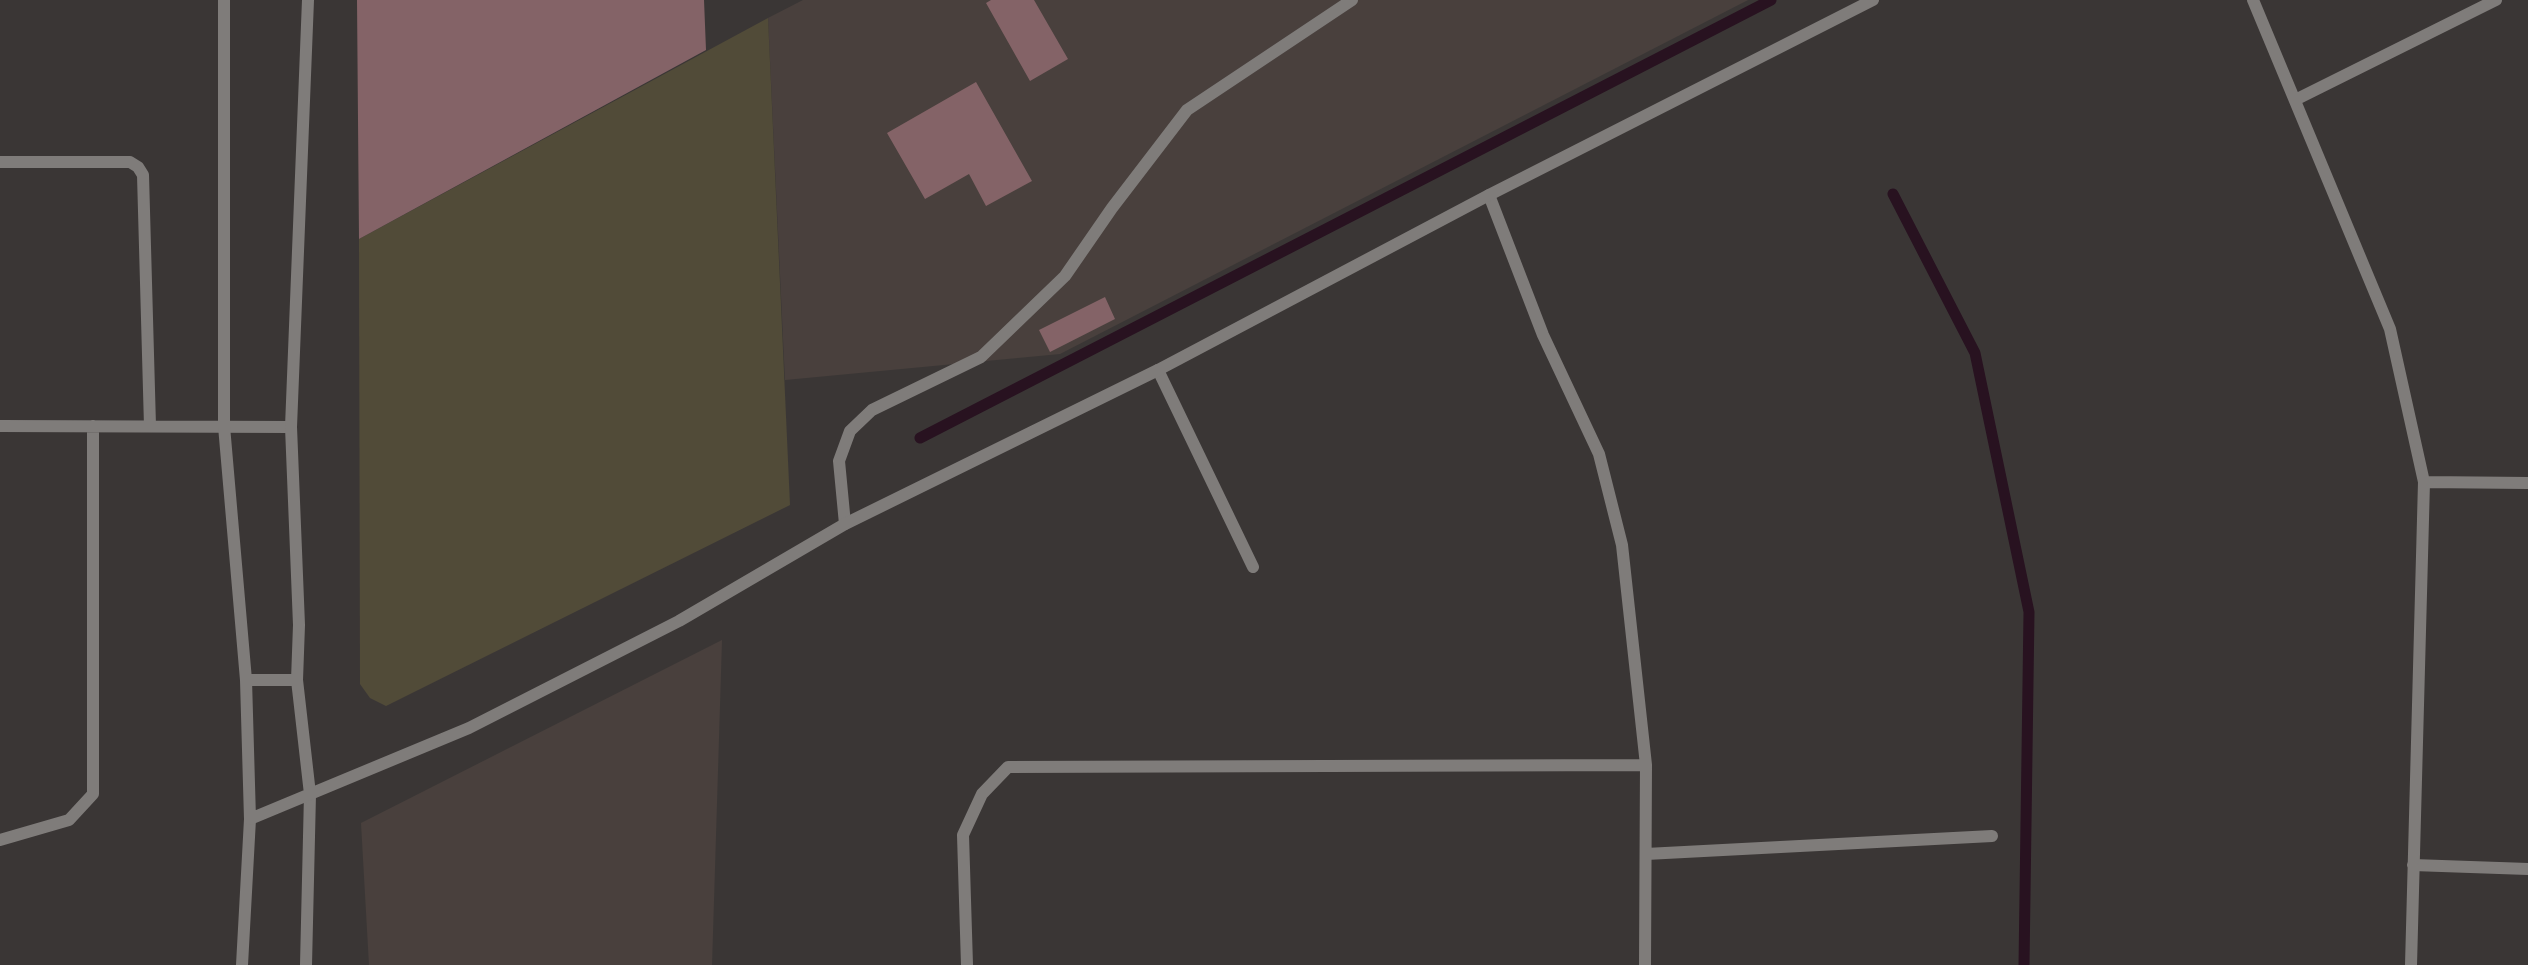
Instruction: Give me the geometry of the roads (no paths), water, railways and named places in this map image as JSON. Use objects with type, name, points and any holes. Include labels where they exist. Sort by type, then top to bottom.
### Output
[{"type":"street","points":[[224,0],[224,426],[246,680],[250,819],[242,965]]},
{"type":"street","points":[[306,965],[310,794],[297,680],[299,625],[291,428],[308,0]]},
{"type":"street","points":[[845,524],[839,461],[850,431],[872,410],[981,357],[1065,276],[1112,208],[1187,110],[1352,0]]},
{"type":"street","points":[[250,819],[478,724],[679,621],[845,524],[1158,370],[1489,194],[1873,0]]},
{"type":"street","points":[[2253,0],[2390,329],[2424,482],[2412,965]]},
{"type":"street","points":[[2295,100],[2496,0]]},
{"type":"street","points":[[0,162],[130,162],[138,167],[143,175],[150,426]]},
{"type":"street","points":[[1489,194],[1543,335],[1599,454],[1622,545],[1646,765],[1645,965]]},
{"type":"street","points":[[1158,370],[1253,567]]},
{"type":"street","points":[[0,426],[224,426],[291,428]]},
{"type":"street","points":[[0,840],[69,820],[93,794],[94,426]]},
{"type":"street","points":[[2424,482],[2528,483]]},
{"type":"street","points":[[246,680],[297,680]]},
{"type":"street","points":[[967,965],[963,835],[982,794],[1008,767],[1646,765]]},
{"type":"street","points":[[1646,854],[1992,836]]},
{"type":"street","points":[[2413,865],[2528,869]]},
{"type":"waterway","points":[[920,438],[1771,0]]},
{"type":"waterway","points":[[1893,194],[1975,353],[2029,612],[2024,965]]}]
